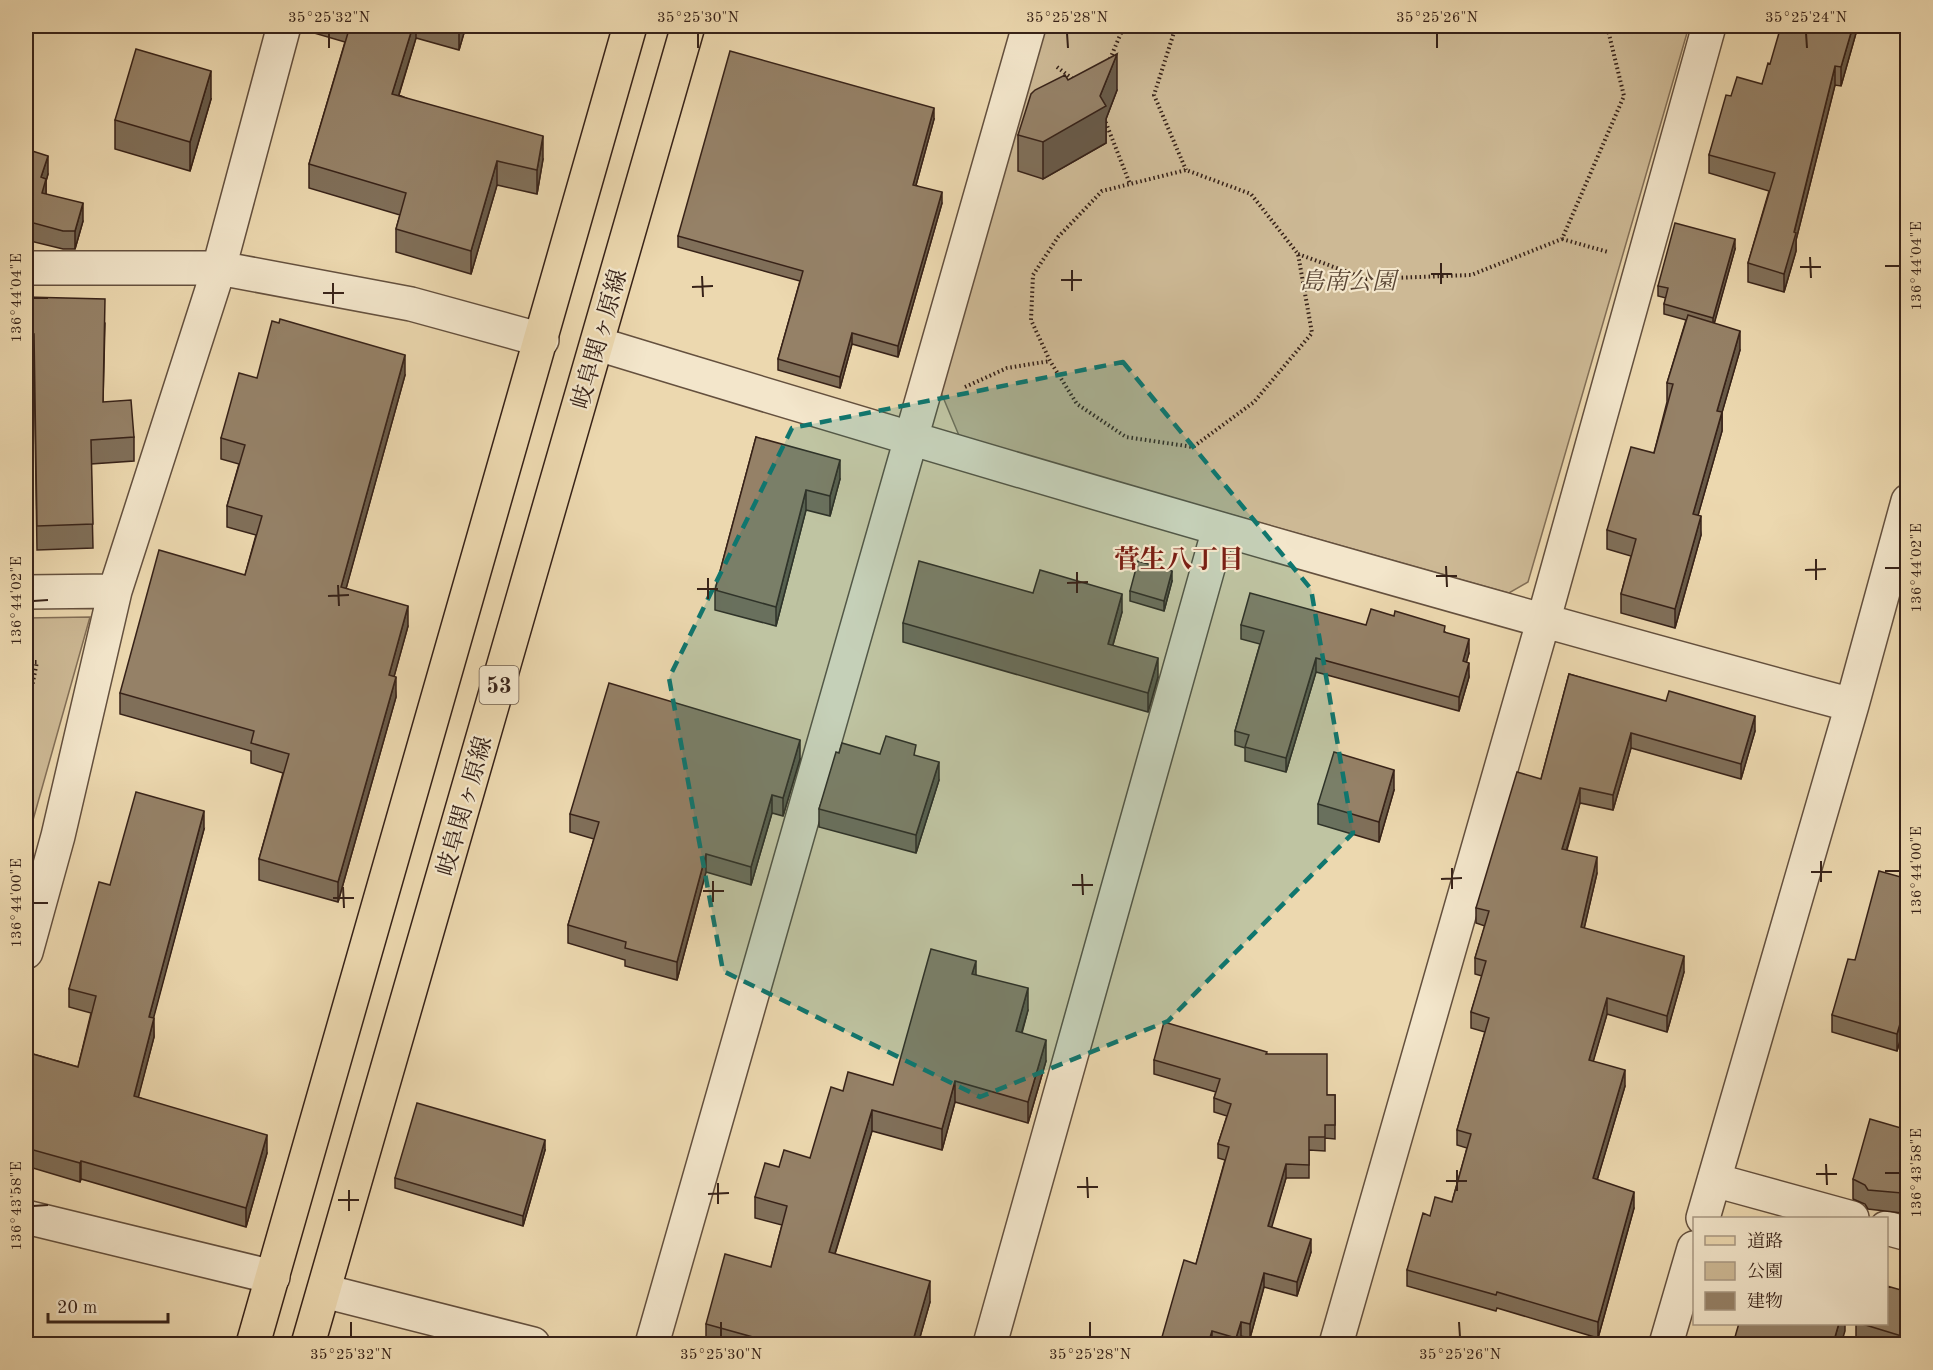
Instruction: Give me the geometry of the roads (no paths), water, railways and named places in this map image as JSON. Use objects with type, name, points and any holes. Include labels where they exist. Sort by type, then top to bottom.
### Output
[{"type":"main road","name":"53","points":[[254,1344],[630,26]]},
{"type":"main road","name":"岐阜関ヶ原線","points":[[308,1344],[598,344],[687,26]]},
{"type":"street","points":[[26,952],[58,836],[115,591],[219,268],[284,26]]},
{"type":"street","points":[[1336,1344],[1543,622],[1641,262],[1709,26]]},
{"type":"street","points":[[652,1344],[1026,34]]},
{"type":"street","points":[[26,268],[219,268],[411,304],[542,340]]},
{"type":"street","points":[[598,344],[910,439],[1219,529],[1543,622],[1852,705]]},
{"type":"street","points":[[1703,1217],[1852,705],[1908,501]]},
{"type":"street","points":[[990,1344],[1219,529]]},
{"type":"street","points":[[26,592],[115,591]]},
{"type":"street","points":[[1714,1180],[1848,1217]]},
{"type":"street","points":[[26,1217],[273,1277]]},
{"type":"street","points":[[1888,1228],[1908,1234]]},
{"type":"street","points":[[1666,1344],[1693,1255]]},
{"type":"street","points":[[324,1291],[533,1344]]},
{"type":"district","name":"菅生八丁目","points":[[1179,559]]},
{"type":"park label","name":"島南公園","points":[[1348,281]]}]
